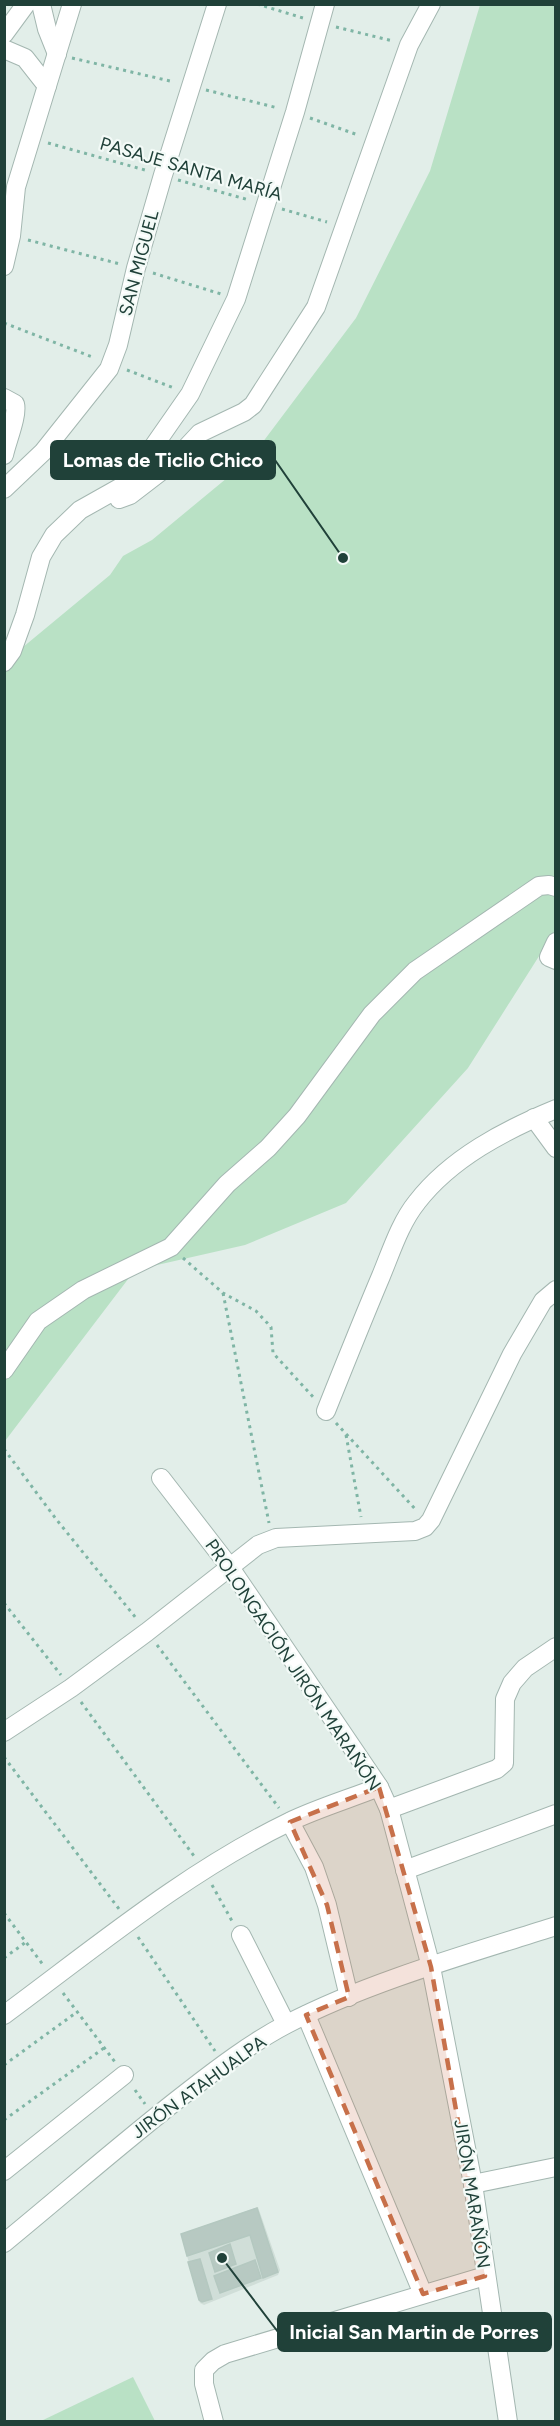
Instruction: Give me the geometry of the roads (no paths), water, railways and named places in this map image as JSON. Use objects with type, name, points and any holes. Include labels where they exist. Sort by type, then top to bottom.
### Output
[{"type":"street","points":[[4,34],[26,4]]},
{"type":"street","points":[[41,4],[47,29],[57,54]]},
{"type":"street","points":[[4,266],[12,236],[16,187],[72,4]]},
{"type":"street","name":"SAN MIGUEL","points":[[4,489],[43,452],[109,369],[118,345],[135,268],[217,4]]},
{"type":"street","points":[[4,662],[12,651],[25,615],[41,556],[54,535],[80,510],[99,497],[128,483],[190,394],[236,299],[295,112],[325,4]]},
{"type":"street","points":[[99,497],[121,499],[130,495],[173,462],[200,433],[244,412],[253,405],[316,307],[409,45],[431,4]]},
{"type":"street","points":[[4,49],[25,58],[47,86]]},
{"type":"street","points":[[4,398],[15,404],[17,412],[4,455]]},
{"type":"street","points":[[4,1370],[38,1321],[83,1290],[171,1248],[227,1184],[268,1148],[297,1116],[372,1014],[415,971],[538,886],[555,887]]},
{"type":"street","points":[[555,942],[549,957],[555,960]]},
{"type":"street","points":[[326,1411],[398,1236],[416,1203],[439,1177],[468,1154],[555,1108]]},
{"type":"street","points":[[534,1118],[555,1148]]},
{"type":"street","points":[[4,1732],[71,1688],[258,1545],[272,1540],[415,1531],[429,1523],[512,1354],[543,1301],[555,1290]]},
{"type":"street","name":"PROLONGACIÓN JIRÓN MARAÑÓN","points":[[161,1478],[229,1566],[379,1787],[389,1809],[431,1966]]},
{"type":"street","points":[[389,1809],[497,1769],[504,1763],[505,1699],[512,1683],[525,1668],[555,1647]]},
{"type":"street","points":[[4,2015],[129,1922],[204,1870],[290,1822],[379,1787]]},
{"type":"street","points":[[405,1870],[555,1814]]},
{"type":"street","points":[[290,1822],[314,1867],[327,1905],[350,1997]]},
{"type":"street","name":"JIRÓN ATAHUALPA","points":[[4,2243],[155,2117],[225,2064],[286,2024],[431,1966],[555,1926]]},
{"type":"street","points":[[240,1935],[286,2024]]},
{"type":"street","name":"JIRÓN MARAÑÓN","points":[[431,1966],[473,2184],[508,2421]]},
{"type":"street","points":[[306,2015],[423,2294]]},
{"type":"street","points":[[4,2171],[124,2075]]},
{"type":"street","points":[[473,2184],[555,2167]]},
{"type":"street","points":[[210,2420],[204,2370],[225,2354],[485,2276]]},
{"type":"place","name":"Lomas de Ticlio Chico","points":[[343,558]]},
{"type":"place","name":"Inicial San Martin de Porres","points":[[222,2258]]}]
